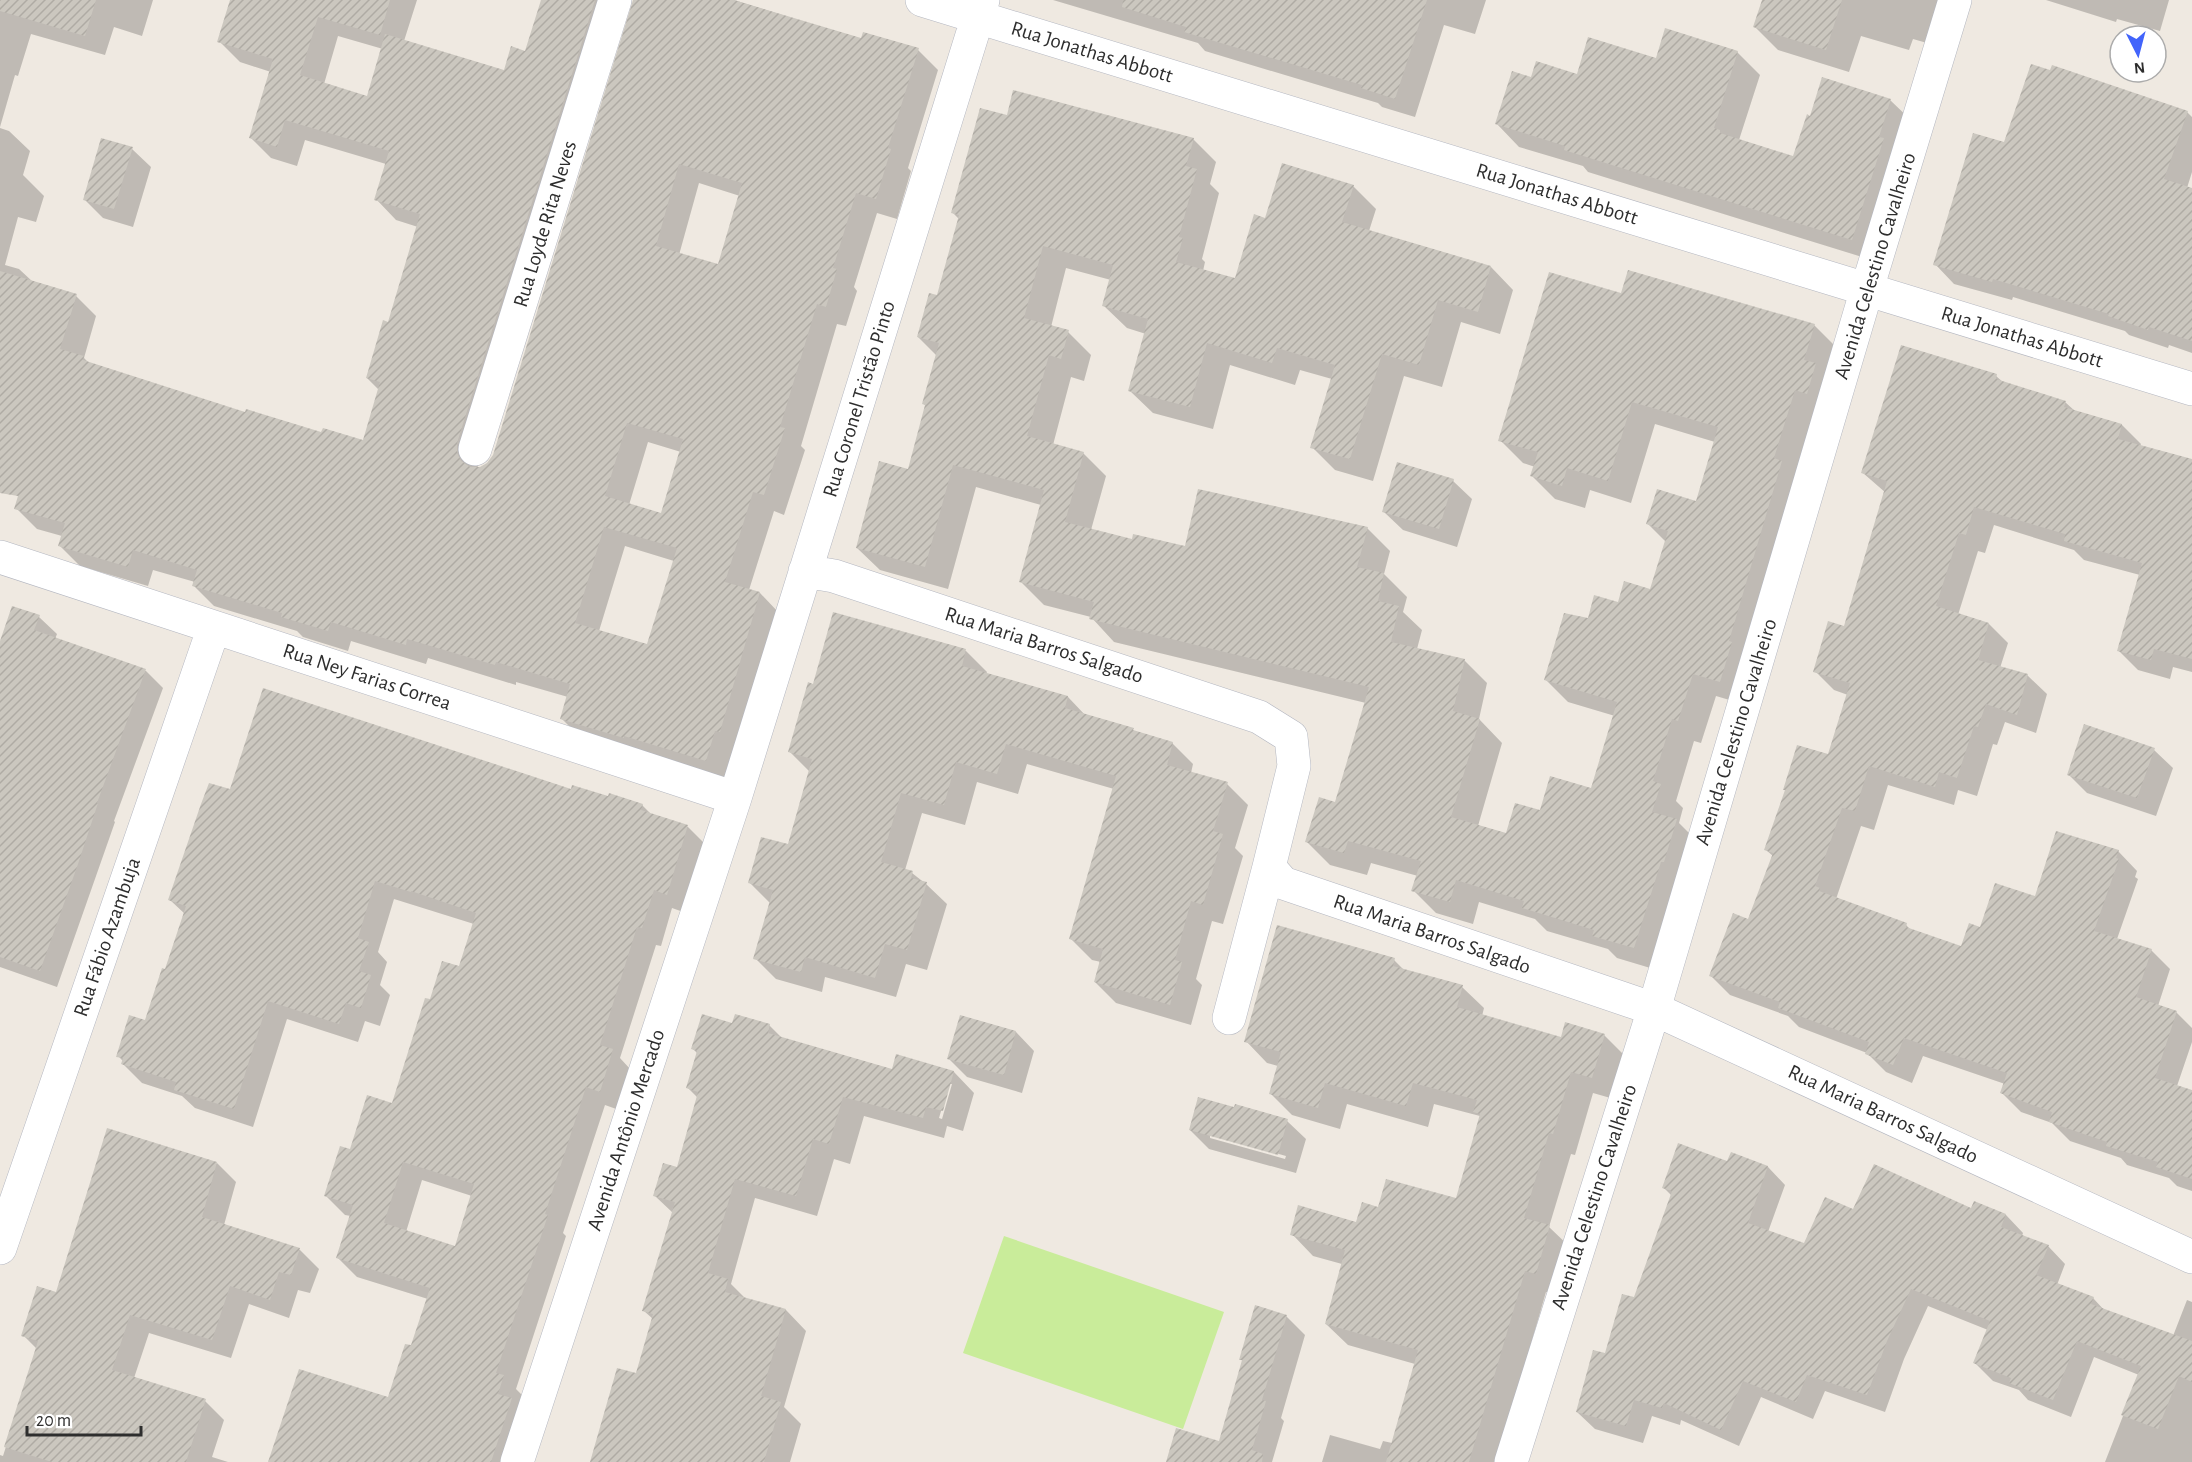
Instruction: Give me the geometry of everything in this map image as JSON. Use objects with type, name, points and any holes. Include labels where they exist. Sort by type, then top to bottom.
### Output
[{"type":"street","name":"Rua Loyde Rita Neves","points":[[475,449],[615,0]]},
{"type":"street","name":"Rua Jonathas Abbott","points":[[922,0],[980,8],[1867,289],[2192,389]]},
{"type":"street","name":"Avenida Celestino Cavalheiro","points":[[1511,1462],[1654,1009],[1955,0]]},
{"type":"street","name":"Rua Coronel Tristão Pinto","points":[[735,798],[980,8]]},
{"type":"street","name":"Rua Ney Farias Correa","points":[[0,556],[735,798]]},
{"type":"street","name":"Rua Maria Barros Salgado","points":[[805,571],[834,576],[1259,717],[1291,737],[1294,766],[1269,867],[1283,883],[1654,1009],[2192,1257]]},
{"type":"street","name":"Rua Fábio Azambuja","points":[[0,1248],[214,627]]},
{"type":"street","name":"Avenida Antônio Mercado","points":[[517,1462],[735,798]]},
{"type":"street","points":[[1229,1018],[1269,867]]},
{"type":"green space","points":[[1004,1236],[1224,1312],[1183,1429],[963,1353]]},
{"type":"building","points":[[0,0],[96,0],[85,36],[0,11]]},
{"type":"building","points":[[230,0],[390,0],[380,35],[318,17],[300,75],[367,96],[385,34],[504,70],[511,46],[525,51],[541,0],[595,0],[457,443],[457,453],[461,461],[470,467],[480,467],[487,463],[493,455],[633,0],[734,0],[861,38],[863,32],[919,48],[888,148],[891,149],[876,199],[856,193],[833,268],[837,269],[826,307],[817,304],[780,427],[785,428],[764,495],[753,492],[725,582],[760,592],[720,732],[715,731],[706,761],[560,719],[570,684],[407,639],[406,645],[331,622],[328,631],[281,617],[282,613],[192,586],[197,570],[133,550],[128,567],[58,546],[65,523],[14,509],[18,496],[0,493],[0,271],[77,294],[60,349],[84,356],[83,360],[245,412],[246,409],[321,432],[323,428],[363,440],[380,382],[366,378],[383,320],[388,322],[420,214],[374,200],[389,151],[285,120],[277,147],[249,138],[273,59],[217,42]],"holes":[[[679,164],[742,183],[718,264],[656,246]],[[627,423],[683,439],[661,513],[605,496]],[[604,527],[677,548],[647,644],[575,623]]]},
{"type":"building","points":[[1123,0],[1427,0],[1395,99],[1361,88],[1362,85],[1184,32],[1186,27],[1122,7]]},
{"type":"building","points":[[1762,0],[1842,0],[1826,50],[1753,27]]},
{"type":"building","points":[[1665,28],[1738,51],[1714,128],[1720,130],[1720,133],[1793,156],[1807,114],[1810,116],[1822,77],[1891,99],[1879,137],[1884,138],[1852,240],[1564,150],[1565,146],[1495,124],[1512,71],[1531,77],[1536,61],[1577,74],[1588,37],[1656,58]]},
{"type":"building","points":[[2031,64],[2050,70],[2052,65],[2188,111],[2164,179],[2192,188],[2192,341],[2149,327],[2148,330],[2108,316],[2109,314],[1993,279],[1992,282],[1933,265],[1973,133],[2004,142]]},
{"type":"building","points":[[1013,90],[1194,138],[1186,166],[1197,169],[1179,237],[1183,238],[1176,262],[1235,278],[1254,214],[1265,218],[1282,163],[1354,185],[1342,222],[1491,266],[1478,312],[1438,300],[1419,365],[1382,354],[1350,459],[1310,448],[1335,365],[1277,348],[1272,363],[1207,343],[1190,407],[1128,391],[1148,319],[1102,306],[1113,265],[1043,246],[1024,318],[1069,330],[1061,359],[1049,355],[1027,436],[1084,452],[1065,522],[1132,539],[1133,534],[1185,546],[1198,489],[1368,527],[1357,567],[1384,573],[1378,601],[1399,606],[1391,642],[1465,659],[1453,711],[1480,719],[1451,817],[1506,833],[1515,803],[1540,810],[1550,776],[1591,788],[1617,702],[1544,680],[1564,613],[1588,618],[1594,595],[1618,602],[1624,581],[1650,589],[1668,531],[1646,524],[1657,489],[1696,501],[1718,427],[1632,402],[1608,481],[1567,468],[1562,486],[1530,476],[1538,452],[1498,441],[1549,272],[1621,293],[1628,270],[1815,324],[1804,360],[1816,363],[1807,394],[1795,390],[1774,458],[1782,461],[1729,641],[1732,642],[1720,682],[1693,674],[1678,721],[1672,719],[1653,781],[1661,784],[1652,812],[1677,819],[1634,948],[1592,936],[1594,930],[1522,908],[1524,901],[1456,880],[1450,902],[1411,891],[1421,861],[1348,841],[1344,853],[1305,842],[1319,797],[1335,802],[1369,687],[1089,619],[1094,602],[1019,582],[1044,490],[953,465],[925,567],[856,548],[879,461],[908,469],[925,405],[922,404],[939,343],[917,337],[929,293],[937,295],[959,215],[951,213],[980,108],[1007,115]]},
{"type":"building","points":[[101,138],[133,147],[114,209],[83,200]]},
{"type":"building","points":[[1901,345],[1997,374],[1996,379],[2066,401],[2064,407],[2122,424],[2118,439],[2192,459],[2192,659],[2154,649],[2151,660],[2117,651],[2142,563],[2064,541],[2065,534],[1974,507],[1966,535],[1959,533],[1936,606],[1989,623],[1978,660],[2028,674],[2017,715],[1986,704],[1978,727],[1974,726],[1957,778],[1939,772],[1935,787],[1869,766],[1855,811],[1842,808],[1815,886],[1820,888],[1819,891],[1907,923],[1906,927],[1961,946],[1969,923],[1980,927],[1995,883],[2035,896],[2056,831],[2119,850],[2116,858],[2119,859],[2094,931],[2152,949],[2136,997],[2177,1011],[2155,1078],[2192,1090],[2192,1179],[2156,1167],[2158,1162],[2106,1146],[2107,1142],[2049,1122],[2052,1112],[2000,1093],[2007,1073],[1904,1038],[1893,1065],[1865,1054],[1869,1042],[1778,1008],[1780,1002],[1709,976],[1733,913],[1748,919],[1773,853],[1764,850],[1785,790],[1783,790],[1797,745],[1828,754],[1850,683],[1813,672],[1828,621],[1844,626],[1887,481],[1861,473]]},
{"type":"building","points":[[1397,462],[1454,479],[1439,529],[1382,512]]},
{"type":"building","points":[[12,606],[40,615],[34,630],[146,669],[97,803],[40,971],[0,957],[0,641]]},
{"type":"building","points":[[833,612],[966,649],[962,666],[1068,696],[1065,708],[1173,742],[1167,765],[1228,782],[1213,831],[1223,834],[1203,905],[1191,901],[1175,960],[1182,962],[1170,1005],[1094,982],[1103,949],[1069,939],[1116,776],[1006,744],[997,774],[956,762],[944,805],[901,793],[881,862],[913,871],[911,878],[927,882],[907,950],[885,944],[875,978],[805,957],[801,972],[753,959],[773,890],[748,883],[761,837],[788,844],[812,759],[788,752],[808,682],[813,684]]},
{"type":"building","points":[[263,688],[571,789],[572,785],[608,796],[609,793],[643,804],[641,810],[688,825],[667,895],[654,890],[642,928],[637,927],[600,1045],[613,1049],[600,1092],[586,1087],[545,1214],[548,1215],[496,1373],[504,1375],[498,1394],[512,1398],[491,1462],[268,1462],[299,1369],[388,1397],[405,1344],[411,1345],[430,1288],[336,1258],[353,1205],[324,1196],[340,1146],[350,1149],[367,1095],[392,1103],[425,998],[430,999],[442,961],[459,966],[476,913],[375,881],[358,938],[369,942],[359,971],[371,975],[361,1008],[346,1003],[339,1024],[268,1001],[234,1109],[174,1090],[176,1082],[121,1064],[123,1058],[116,1057],[129,1015],[145,1020],[186,906],[168,900],[209,783],[230,789]],"holes":[[[403,1162],[474,1184],[455,1246],[384,1223]]]},
{"type":"building","points":[[2084,724],[2155,748],[2137,798],[2067,775]]},
{"type":"building","points":[[1277,925],[1395,958],[1393,966],[1463,985],[1457,1007],[1561,1037],[1565,1022],[1605,1034],[1592,1078],[1571,1072],[1553,1134],[1549,1133],[1524,1218],[1550,1225],[1536,1274],[1525,1271],[1469,1462],[1386,1462],[1418,1350],[1325,1324],[1345,1250],[1290,1235],[1298,1205],[1356,1222],[1362,1202],[1378,1207],[1386,1179],[1456,1198],[1480,1114],[1473,1112],[1477,1100],[1413,1083],[1406,1106],[1325,1083],[1318,1108],[1269,1094],[1281,1052],[1244,1042]]},
{"type":"building","points":[[702,1014],[732,1023],[735,1014],[770,1024],[768,1033],[892,1069],[896,1054],[954,1071],[943,1111],[926,1107],[923,1118],[843,1097],[829,1144],[813,1139],[796,1196],[735,1179],[708,1273],[728,1279],[725,1292],[786,1309],[761,1396],[781,1402],[764,1462],[590,1462],[617,1368],[636,1373],[653,1314],[642,1311],[675,1202],[653,1196],[663,1163],[677,1167],[698,1092],[686,1088],[697,1051],[691,1049]]},
{"type":"building","points":[[960,1015],[1016,1031],[1004,1075],[947,1059]]},
{"type":"building","points":[[1198,1097],[1234,1107],[1235,1104],[1288,1119],[1278,1155],[1189,1130]]},
{"type":"building","points":[[107,1128],[217,1162],[202,1217],[300,1248],[291,1275],[279,1272],[270,1300],[230,1286],[212,1340],[130,1315],[112,1370],[206,1399],[186,1462],[52,1462],[4,1447],[38,1341],[21,1336],[37,1286],[56,1292]]},
{"type":"building","points":[[1678,1143],[1727,1161],[1731,1152],[1768,1166],[1748,1223],[1804,1243],[1825,1197],[1853,1209],[1874,1164],[1971,1208],[1974,1201],[2006,1214],[2001,1227],[2049,1245],[2036,1275],[2094,1297],[2091,1304],[2192,1341],[2192,1382],[2179,1376],[2158,1429],[2121,1415],[2141,1366],[2077,1341],[2053,1400],[2009,1383],[2011,1378],[1973,1363],[1990,1321],[1911,1289],[1887,1341],[1867,1395],[1807,1375],[1796,1402],[1743,1381],[1721,1430],[1664,1403],[1662,1408],[1634,1400],[1626,1426],[1576,1412],[1593,1350],[1605,1353],[1622,1294],[1634,1297],[1672,1191],[1662,1188]]},
{"type":"building","points":[[1255,1305],[1287,1315],[1262,1400],[1266,1401],[1252,1450],[1263,1454],[1262,1462],[1166,1462],[1176,1428],[1219,1441]]}]
